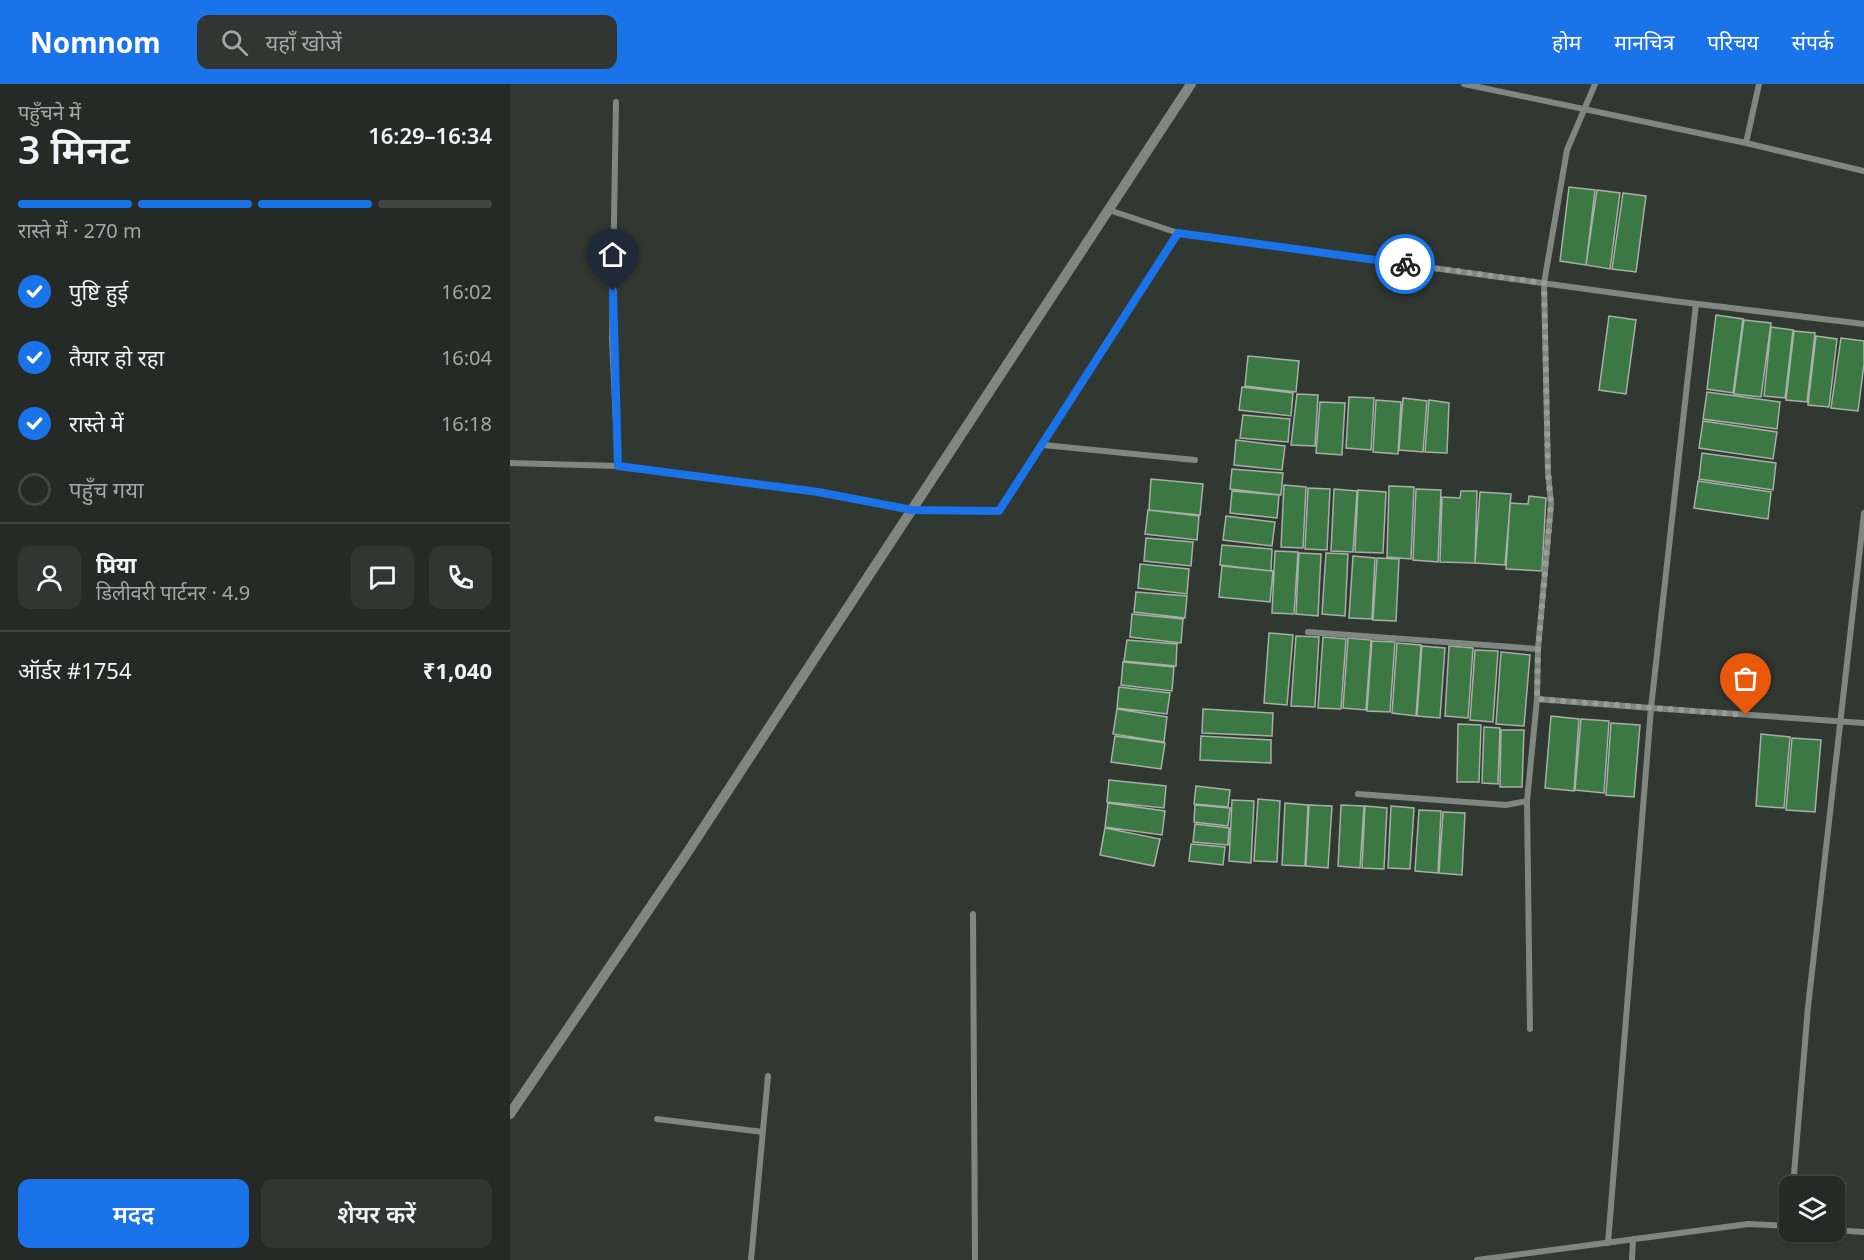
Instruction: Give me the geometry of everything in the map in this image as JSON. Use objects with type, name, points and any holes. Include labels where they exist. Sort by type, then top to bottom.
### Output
[{"type":"street","points":[[510,1114],[683,859],[1191,84]]},
{"type":"street","points":[[1464,84],[1746,143],[1864,171]]},
{"type":"street","points":[[1530,1029],[1527,801],[1551,504],[1548,472],[1544,283],[1567,150],[1595,84]]},
{"type":"street","points":[[1746,143],[1759,84]]},
{"type":"street","points":[[616,102],[612,338],[618,466]]},
{"type":"street","points":[[1108,210],[1178,233],[1696,304],[1864,324]]},
{"type":"street","points":[[510,464],[618,466],[818,492],[912,510],[999,511],[1178,233]]},
{"type":"street","points":[[1608,1243],[1651,708],[1696,304]]},
{"type":"street","points":[[1043,445],[1195,460]]},
{"type":"street","points":[[1794,1176],[1808,1007],[1864,513]]},
{"type":"street","points":[[1308,632],[1538,649]]},
{"type":"street","points":[[1537,699],[1864,723]]},
{"type":"street","points":[[1358,794],[1506,805],[1527,801]]},
{"type":"street","points":[[973,914],[975,1260]]},
{"type":"street","points":[[751,1260],[768,1076]]},
{"type":"street","points":[[657,1119],[763,1132]]},
{"type":"street","points":[[1478,1260],[1748,1224],[1779,1225]]},
{"type":"street","points":[[1845,1231],[1864,1232]]},
{"type":"street","points":[[1632,1260],[1633,1239]]},
{"type":"building","points":[[1569,187],[1595,190],[1586,265],[1560,261]]},
{"type":"building","points":[[1597,190],[1620,193],[1610,269],[1586,265]]},
{"type":"building","points":[[1623,193],[1646,196],[1636,272],[1612,269]]},
{"type":"building","points":[[1716,315],[1743,319],[1733,393],[1707,389]]},
{"type":"building","points":[[1609,316],[1636,320],[1626,394],[1599,390]]},
{"type":"building","points":[[1744,320],[1771,323],[1761,397],[1734,394]]},
{"type":"building","points":[[1771,327],[1793,330],[1785,398],[1764,396]]},
{"type":"building","points":[[1794,331],[1815,333],[1807,402],[1786,400]]},
{"type":"building","points":[[1816,336],[1837,339],[1829,407],[1808,405]]},
{"type":"building","points":[[1841,338],[1864,341],[1864,364],[1858,411],[1831,408]]},
{"type":"building","points":[[1248,356],[1299,361],[1296,392],[1245,386]]},
{"type":"building","points":[[1242,387],[1293,393],[1291,416],[1239,410]]},
{"type":"building","points":[[1707,392],[1780,402],[1777,429],[1703,419]]},
{"type":"building","points":[[1297,394],[1318,395],[1315,446],[1291,445]]},
{"type":"building","points":[[1349,397],[1374,398],[1371,450],[1346,448]]},
{"type":"building","points":[[1403,398],[1427,401],[1423,452],[1399,450]]},
{"type":"building","points":[[1376,400],[1401,402],[1398,454],[1373,452]]},
{"type":"building","points":[[1429,400],[1449,403],[1447,453],[1425,452]]},
{"type":"building","points":[[1320,402],[1345,403],[1342,455],[1316,453]]},
{"type":"building","points":[[1243,415],[1290,419],[1288,442],[1240,438]]},
{"type":"building","points":[[1703,421],[1777,432],[1773,459],[1699,448]]},
{"type":"building","points":[[1236,440],[1285,446],[1282,470],[1234,465]]},
{"type":"building","points":[[1702,453],[1776,463],[1773,490],[1699,479]]},
{"type":"building","points":[[1232,469],[1283,473],[1281,495],[1230,489]]},
{"type":"building","points":[[1151,479],[1203,484],[1200,515],[1149,510]]},
{"type":"building","points":[[1698,481],[1771,492],[1768,519],[1694,508]]},
{"type":"building","points":[[1284,485],[1306,487],[1303,548],[1281,547]]},
{"type":"building","points":[[1389,486],[1414,487],[1411,559],[1387,557]]},
{"type":"building","points":[[1308,488],[1330,489],[1327,550],[1305,549]]},
{"type":"building","points":[[1334,489],[1357,491],[1353,552],[1331,551]]},
{"type":"building","points":[[1416,489],[1441,490],[1438,562],[1413,560]]},
{"type":"building","points":[[1358,490],[1386,492],[1383,553],[1355,552]]},
{"type":"building","points":[[1232,491],[1279,495],[1277,518],[1230,513]]},
{"type":"building","points":[[1461,491],[1477,491],[1475,563],[1440,562],[1442,497],[1460,498]]},
{"type":"building","points":[[1480,492],[1511,494],[1505,565],[1475,563]]},
{"type":"building","points":[[1529,496],[1546,498],[1542,571],[1506,569],[1510,503],[1528,504]]},
{"type":"building","points":[[1148,510],[1199,516],[1197,540],[1145,534]]},
{"type":"building","points":[[1226,516],[1275,522],[1272,546],[1223,540]]},
{"type":"building","points":[[1146,538],[1193,542],[1191,566],[1144,561]]},
{"type":"building","points":[[1222,545],[1272,549],[1271,571],[1220,565]]},
{"type":"building","points":[[1275,551],[1298,552],[1294,614],[1272,613]]},
{"type":"building","points":[[1299,553],[1321,554],[1318,616],[1296,614]]},
{"type":"building","points":[[1326,553],[1348,554],[1345,616],[1322,614]]},
{"type":"building","points":[[1353,556],[1375,558],[1372,619],[1349,618]]},
{"type":"building","points":[[1377,558],[1399,559],[1396,621],[1373,620]]},
{"type":"building","points":[[1140,564],[1189,569],[1187,594],[1138,588]]},
{"type":"building","points":[[1222,566],[1273,571],[1270,602],[1219,597]]},
{"type":"building","points":[[1136,592],[1187,596],[1185,618],[1134,612]]},
{"type":"building","points":[[1132,614],[1183,619],[1181,643],[1130,637]]},
{"type":"building","points":[[1269,633],[1293,635],[1287,705],[1264,703]]},
{"type":"building","points":[[1296,636],[1319,637],[1315,707],[1291,706]]},
{"type":"building","points":[[1323,637],[1346,639],[1341,709],[1318,708]]},
{"type":"building","points":[[1348,638],[1371,640],[1366,710],[1343,708]]},
{"type":"building","points":[[1127,640],[1177,644],[1176,666],[1124,661]]},
{"type":"building","points":[[1372,641],[1395,642],[1390,712],[1367,711]]},
{"type":"building","points":[[1397,643],[1421,645],[1416,716],[1392,713]]},
{"type":"building","points":[[1422,646],[1445,648],[1440,718],[1417,716]]},
{"type":"building","points":[[1449,646],[1473,648],[1468,718],[1445,716]]},
{"type":"building","points":[[1475,650],[1498,651],[1493,722],[1470,720]]},
{"type":"building","points":[[1501,652],[1530,655],[1524,726],[1496,724]]},
{"type":"building","points":[[1123,662],[1174,667],[1172,691],[1121,685]]},
{"type":"building","points":[[1119,687],[1170,693],[1167,714],[1117,708]]},
{"type":"building","points":[[1117,709],[1167,717],[1164,742],[1113,734]]},
{"type":"building","points":[[1203,709],[1273,713],[1272,736],[1202,733]]},
{"type":"building","points":[[1551,716],[1579,719],[1574,791],[1545,788]]},
{"type":"building","points":[[1581,719],[1609,721],[1604,793],[1575,790]]},
{"type":"building","points":[[1611,723],[1640,725],[1634,797],[1606,795]]},
{"type":"building","points":[[1458,724],[1481,725],[1479,782],[1457,782]]},
{"type":"building","points":[[1484,727],[1500,728],[1498,784],[1482,783]]},
{"type":"building","points":[[1501,730],[1524,730],[1522,787],[1500,787]]},
{"type":"building","points":[[1761,734],[1790,737],[1784,808],[1756,806]]},
{"type":"building","points":[[1115,736],[1165,743],[1161,769],[1111,762]]},
{"type":"building","points":[[1201,736],[1271,740],[1271,763],[1200,760]]},
{"type":"building","points":[[1792,738],[1821,740],[1815,812],[1786,810]]},
{"type":"building","points":[[1109,780],[1166,786],[1164,808],[1107,802]]},
{"type":"building","points":[[1196,786],[1230,790],[1228,807],[1194,804]]},
{"type":"building","points":[[1258,799],[1280,801],[1277,862],[1254,861]]},
{"type":"building","points":[[1232,800],[1254,801],[1251,863],[1229,861]]},
{"type":"building","points":[[1108,803],[1165,811],[1162,835],[1105,827]]},
{"type":"building","points":[[1285,803],[1308,805],[1305,866],[1282,865]]},
{"type":"building","points":[[1195,805],[1230,808],[1228,826],[1194,822]]},
{"type":"building","points":[[1309,805],[1332,806],[1328,868],[1306,866]]},
{"type":"building","points":[[1341,805],[1364,806],[1360,868],[1338,866]]},
{"type":"building","points":[[1365,806],[1387,808],[1384,869],[1362,868]]},
{"type":"building","points":[[1391,806],[1414,808],[1410,869],[1388,868]]},
{"type":"building","points":[[1419,810],[1441,811],[1438,873],[1415,871]]},
{"type":"building","points":[[1443,812],[1465,813],[1462,875],[1439,873]]},
{"type":"building","points":[[1195,824],[1229,828],[1228,845],[1193,842]]},
{"type":"building","points":[[1105,828],[1160,839],[1154,866],[1100,855]]},
{"type":"building","points":[[1191,844],[1225,847],[1223,865],[1189,861]]},
{"type":"way so far","points":[[1405,264],[1544,283],[1548,472],[1551,504],[1538,649],[1537,699],[1746,715]]},
{"type":"route","points":[[613,291],[612,338],[618,466],[818,492],[912,510],[999,511],[1178,233],[1405,264]]}]
